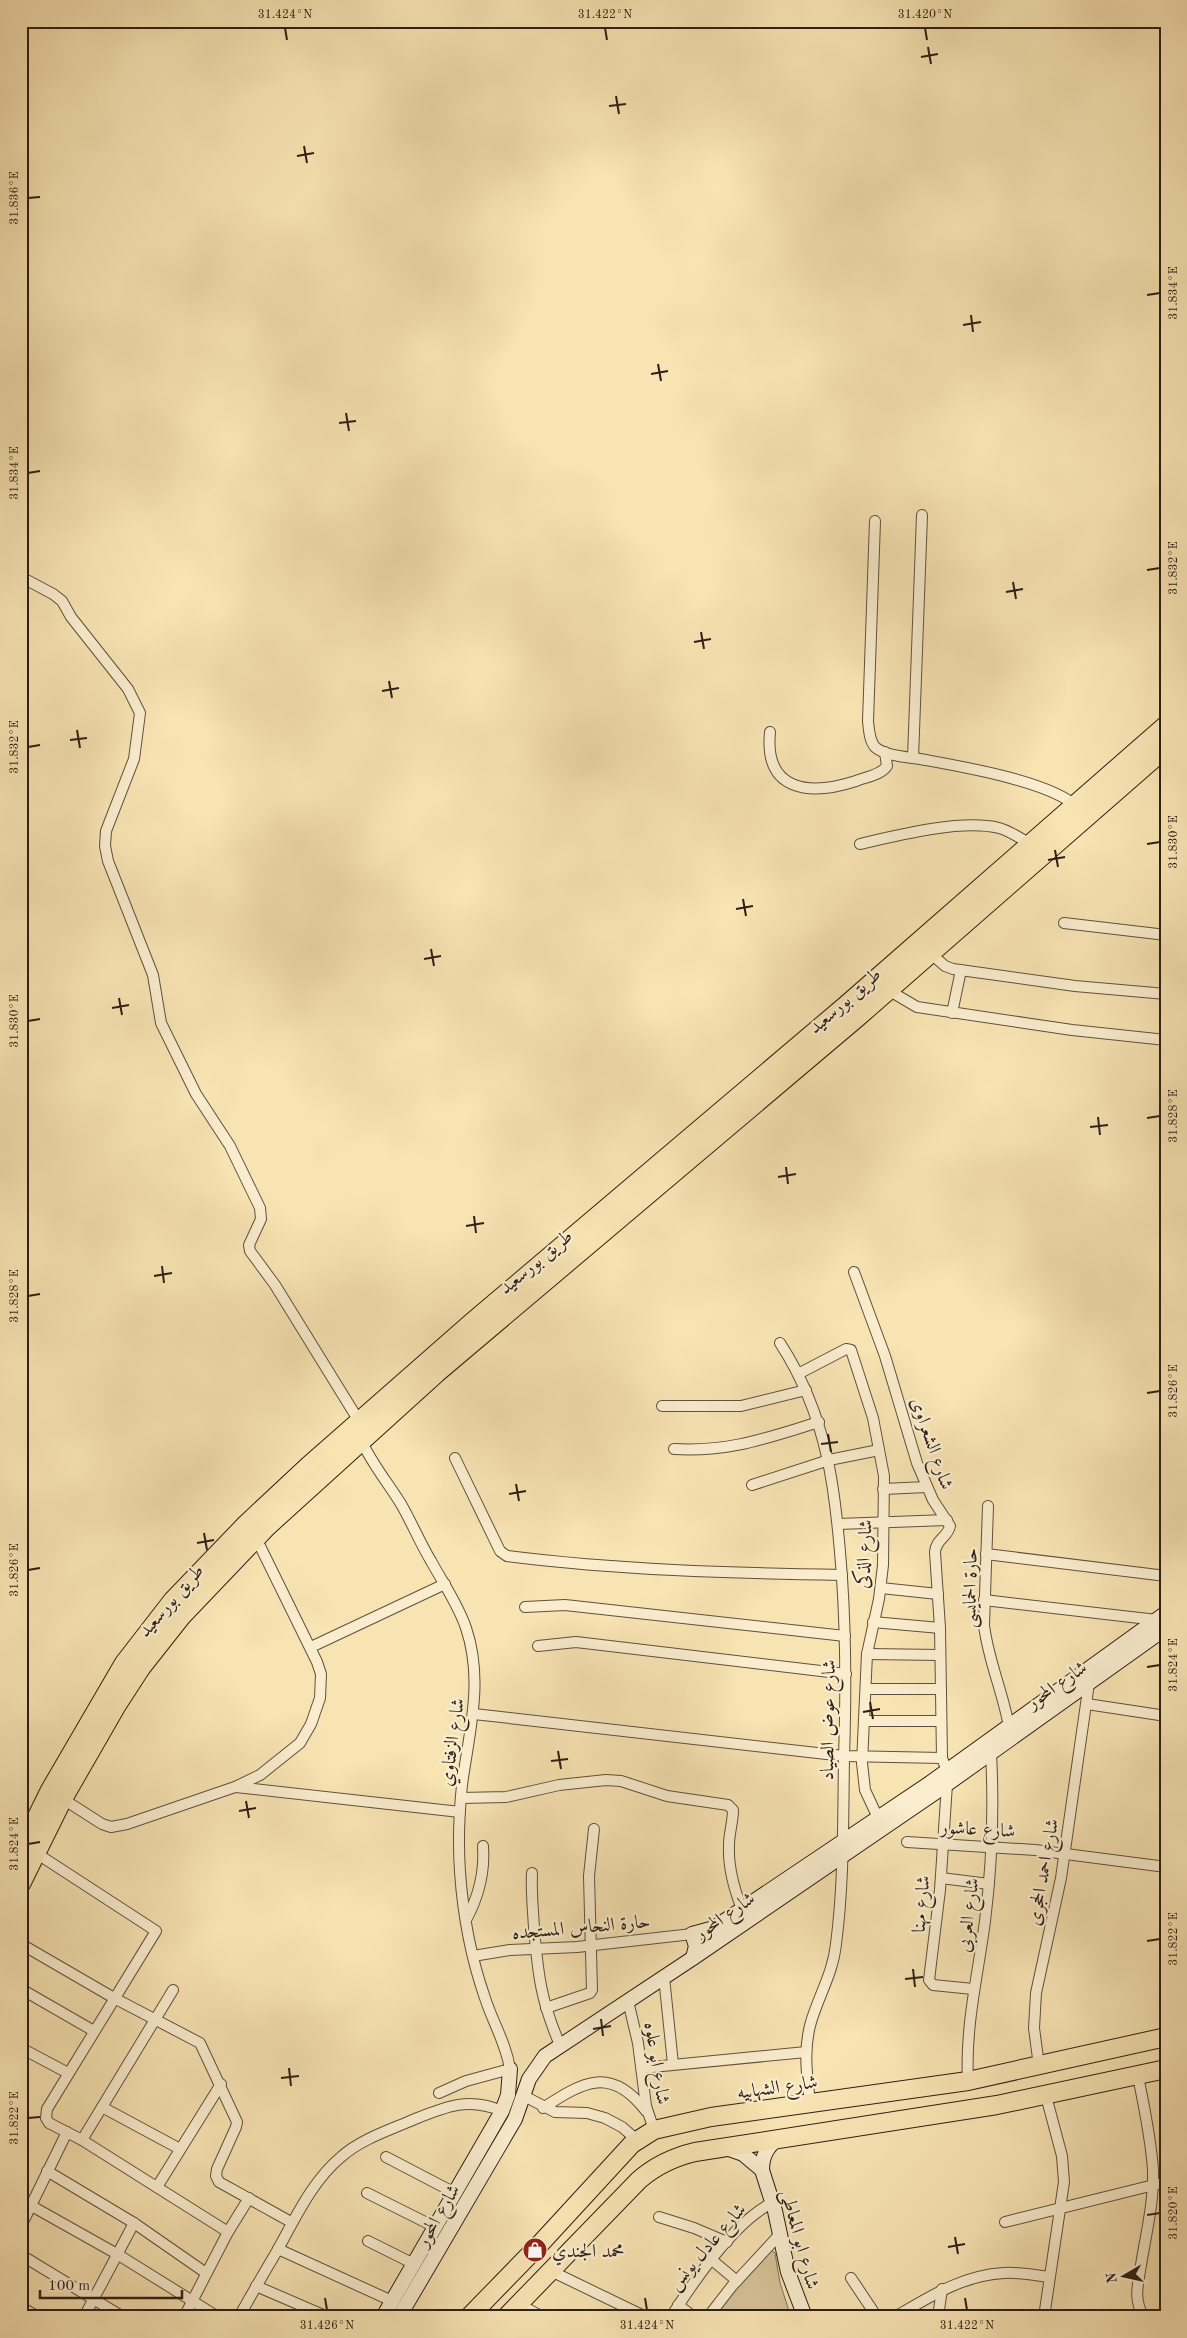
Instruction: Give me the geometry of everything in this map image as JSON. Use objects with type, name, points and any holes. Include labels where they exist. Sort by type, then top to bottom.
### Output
[{"type":"highway","name":"طريق بورسعيد","points":[[21,1884],[29,1851],[50,1790],[124,1663],[147,1631],[185,1586],[258,1512],[472,1322],[852,1011],[888,990],[930,954],[1080,811],[1166,725]]},
{"type":"highway","name":"طريق بورسعيد","points":[[29,1851],[63,1799],[117,1705],[154,1650],[196,1599],[256,1538],[361,1440],[852,1011],[1030,844],[1080,811],[1166,748]]},
{"type":"highway","name":"شارع الشهابيه","points":[[469,2317],[637,2140],[654,2130],[727,2114],[968,2081],[1166,2037]]},
{"type":"highway","points":[[1030,2068],[1021,2085],[1037,2098]]},
{"type":"highway","points":[[512,2311],[644,2176],[667,2162],[685,2155],[1037,2098],[1166,2069]]},
{"type":"highway","points":[[992,2076],[998,2093],[997,2105]]},
{"type":"highway","points":[[599,2180],[620,2200]]},
{"type":"main road","name":"شارع المحور","points":[[383,2317],[435,2227],[514,2119],[529,2080],[538,2063],[560,2045],[694,1958],[842,1856],[940,1777],[991,1753],[1163,1620]]},
{"type":"main road","name":"شارع المحور","points":[[692,1934],[709,1930],[742,1909],[940,1777],[1009,1727],[1082,1684]]},
{"type":"main road","points":[[692,1934],[696,1946],[694,1958]]},
{"type":"main road","name":"شارع المحور","points":[[399,2317],[502,2111],[508,2095],[510,2069]]},
{"type":"main road","name":"شارع ابو المعاطى","points":[[778,2140],[770,2146],[764,2155],[762,2170],[780,2234],[788,2272],[805,2317]]},
{"type":"main road","name":"شارع ابو المعاطى","points":[[726,2148],[743,2154],[762,2170]]},
{"type":"street","points":[[913,758],[922,515]]},
{"type":"street","points":[[875,521],[868,721],[871,740],[876,747],[885,752],[987,772],[1055,792],[1080,811]]},
{"type":"street","points":[[21,577],[53,594],[62,602],[71,617],[128,689],[140,713],[140,727],[134,759],[106,831],[105,846],[108,861],[152,976],[161,1023],[196,1094],[230,1146],[260,1208],[261,1219],[249,1245],[250,1251],[275,1285],[359,1421]]},
{"type":"street","points":[[770,732],[771,761],[776,773],[790,785],[827,788],[878,773],[887,766],[885,752]]},
{"type":"street","points":[[860,844],[906,833],[935,829],[988,827],[1006,830],[1030,844]]},
{"type":"street","points":[[1064,923],[1166,935]]},
{"type":"street","points":[[930,954],[949,968],[1075,986],[1166,994]]},
{"type":"street","points":[[952,1012],[961,970]]},
{"type":"street","points":[[888,990],[917,1008],[1072,1030],[1166,1040]]},
{"type":"street","name":"شارع الشعراوى","points":[[854,1272],[885,1356],[916,1458],[927,1487],[947,1520]]},
{"type":"street","name":"شارع عوض الصياد","points":[[780,1343],[806,1390],[819,1422],[829,1460],[838,1524],[845,1636],[843,1841],[835,1952],[828,1980],[811,2022],[806,2052],[810,2104]]},
{"type":"street","name":"شارع الذكى","points":[[798,1374],[846,1349],[851,1350],[871,1413],[883,1469],[881,1588],[867,1654],[863,1756],[865,1790],[878,1818]]},
{"type":"street","points":[[662,1406],[742,1406],[806,1390]]},
{"type":"street","points":[[674,1449],[702,1450],[728,1448],[819,1422]]},
{"type":"street","name":"شارع الزفتاوي","points":[[361,1440],[372,1462],[404,1510],[424,1551],[445,1584],[461,1614],[472,1648],[476,1692],[461,1798],[460,1872],[473,1956],[486,2002],[506,2048],[510,2069]]},
{"type":"street","points":[[752,1485],[829,1460],[879,1450]]},
{"type":"street","points":[[455,1458],[500,1551],[507,1556],[568,1563],[696,1573],[842,1575]]},
{"type":"street","points":[[883,1489],[927,1487]]},
{"type":"street","name":"حارة الحمايسى","points":[[988,1506],[984,1619],[987,1642],[1002,1692],[1009,1727]]},
{"type":"street","points":[[474,1714],[844,1756],[863,1756],[940,1777],[940,1628],[935,1548],[939,1540],[948,1532],[950,1526],[947,1520],[883,1524],[838,1524]]},
{"type":"street","points":[[63,1799],[102,1824],[111,1827],[235,1787],[260,1775],[300,1743],[311,1724],[320,1698],[320,1674],[311,1647],[256,1538]]},
{"type":"street","points":[[986,1554],[1166,1576]]},
{"type":"street","points":[[311,1647],[445,1584]]},
{"type":"street","points":[[881,1588],[938,1594]]},
{"type":"street","points":[[984,1600],[1163,1620]]},
{"type":"street","points":[[525,1607],[565,1605],[845,1636]]},
{"type":"street","points":[[873,1622],[940,1628]]},
{"type":"street","points":[[538,1646],[576,1642],[846,1674]]},
{"type":"street","points":[[867,1654],[940,1655]]},
{"type":"street","name":"شارع احمد الحجرى","points":[[1030,2068],[1036,1993],[1065,1853],[1087,1704],[1082,1684]]},
{"type":"street","points":[[866,1689],[941,1689]]},
{"type":"street","points":[[1087,1704],[1166,1716]]},
{"type":"street","points":[[864,1721],[941,1721]]},
{"type":"street","name":"شارع العربى","points":[[968,2081],[968,2038],[973,1989],[989,1884],[992,1846],[991,1753]]},
{"type":"street","name":"شارع مهنا","points":[[940,1777],[943,1844],[929,1982],[933,1985],[973,1989]]},
{"type":"street","points":[[461,1798],[506,1797],[559,1785],[606,1780],[621,1781],[667,1796],[728,1805],[733,1810],[729,1844],[730,1863],[734,1889],[742,1909]]},
{"type":"street","points":[[235,1787],[460,1812]]},
{"type":"street","points":[[546,2008],[592,1992],[589,1866],[594,1829]]},
{"type":"street","name":"شارع عاشور","points":[[907,1842],[992,1846],[1065,1853],[1166,1867]]},
{"type":"street","points":[[466,1920],[481,1884],[484,1864],[483,1846]]},
{"type":"street","points":[[29,1851],[156,1931],[68,2073],[46,2114],[49,2123],[82,2140],[228,2232]]},
{"type":"street","points":[[532,1873],[535,1948],[540,1985],[546,2008],[560,2045]]},
{"type":"street","points":[[940,1878],[989,1884]]},
{"type":"street","name":"حارة النحاس المستجده","points":[[473,1956],[535,1948],[591,1946],[692,1934]]},
{"type":"street","points":[[21,1944],[114,1998],[200,2043],[237,2122],[217,2169],[216,2176],[219,2182],[291,2222]]},
{"type":"street","points":[[664,1977],[673,2064]]},
{"type":"street","points":[[21,1989],[94,2031]]},
{"type":"street","points":[[82,2140],[173,1990]]},
{"type":"street","name":"شارع ابو علوه","points":[[628,2001],[637,2034],[647,2112],[654,2130]]},
{"type":"street","points":[[21,2048],[68,2073]]},
{"type":"street","points":[[642,2068],[806,2052]]},
{"type":"street","points":[[439,2093],[466,2081],[510,2069]]},
{"type":"street","points":[[1138,2076],[1151,2149],[1152,2185],[1137,2293],[1138,2307],[1144,2317]]},
{"type":"street","points":[[543,2108],[572,2089],[584,2084],[597,2082],[610,2084],[624,2090],[647,2112]]},
{"type":"street","points":[[156,2187],[220,2084]]},
{"type":"street","points":[[524,2096],[543,2108],[561,2113],[599,2116],[622,2127],[637,2140]]},
{"type":"street","points":[[1037,2098],[1063,2161],[1064,2188],[1044,2317]]},
{"type":"street","points":[[239,2317],[278,2249],[291,2222],[328,2170],[341,2156],[366,2140],[457,2104],[479,2103],[502,2111]]},
{"type":"street","points":[[102,2107],[180,2150]]},
{"type":"street","points":[[21,2226],[67,2132]]},
{"type":"street","points":[[386,2157],[460,2194]]},
{"type":"street","points":[[47,2172],[134,2223],[206,2273]]},
{"type":"street","points":[[1005,2222],[1166,2182]]},
{"type":"street","points":[[366,2193],[435,2227]]},
{"type":"street","points":[[184,2317],[228,2232],[249,2198]]},
{"type":"street","points":[[21,2200],[117,2254],[218,2317]]},
{"type":"street","name":"شارع عادل يونس","points":[[670,2317],[727,2242],[752,2217],[772,2203]]},
{"type":"street","points":[[659,2217],[694,2228],[727,2242]]},
{"type":"street","points":[[84,2317],[134,2223]]},
{"type":"street","points":[[708,2317],[737,2281],[780,2234]]},
{"type":"street","points":[[368,2240],[414,2264]]},
{"type":"street","points":[[278,2249],[392,2300]]},
{"type":"street","points":[[21,2255],[124,2317]]},
{"type":"street","points":[[712,2260],[737,2281]]},
{"type":"street","points":[[551,2271],[646,2317]]},
{"type":"street","points":[[895,2317],[942,2290],[968,2279],[996,2273],[1018,2273],[1049,2277]]},
{"type":"street","points":[[851,2278],[877,2317]]},
{"type":"street","points":[[256,2286],[323,2316]]},
{"type":"street","points":[[938,2317],[942,2290]]},
{"type":"street","points":[[678,2305],[694,2317]]},
{"type":"street","points":[[21,2307],[38,2317]]},
{"type":"street","points":[[512,2311],[543,2317]]},
{"type":"shaded area","points":[[770,2249],[775,2253],[780,2283],[791,2317],[712,2317]]},
{"type":"place","name":"محمد الجندي","points":[[535,2250]]}]
